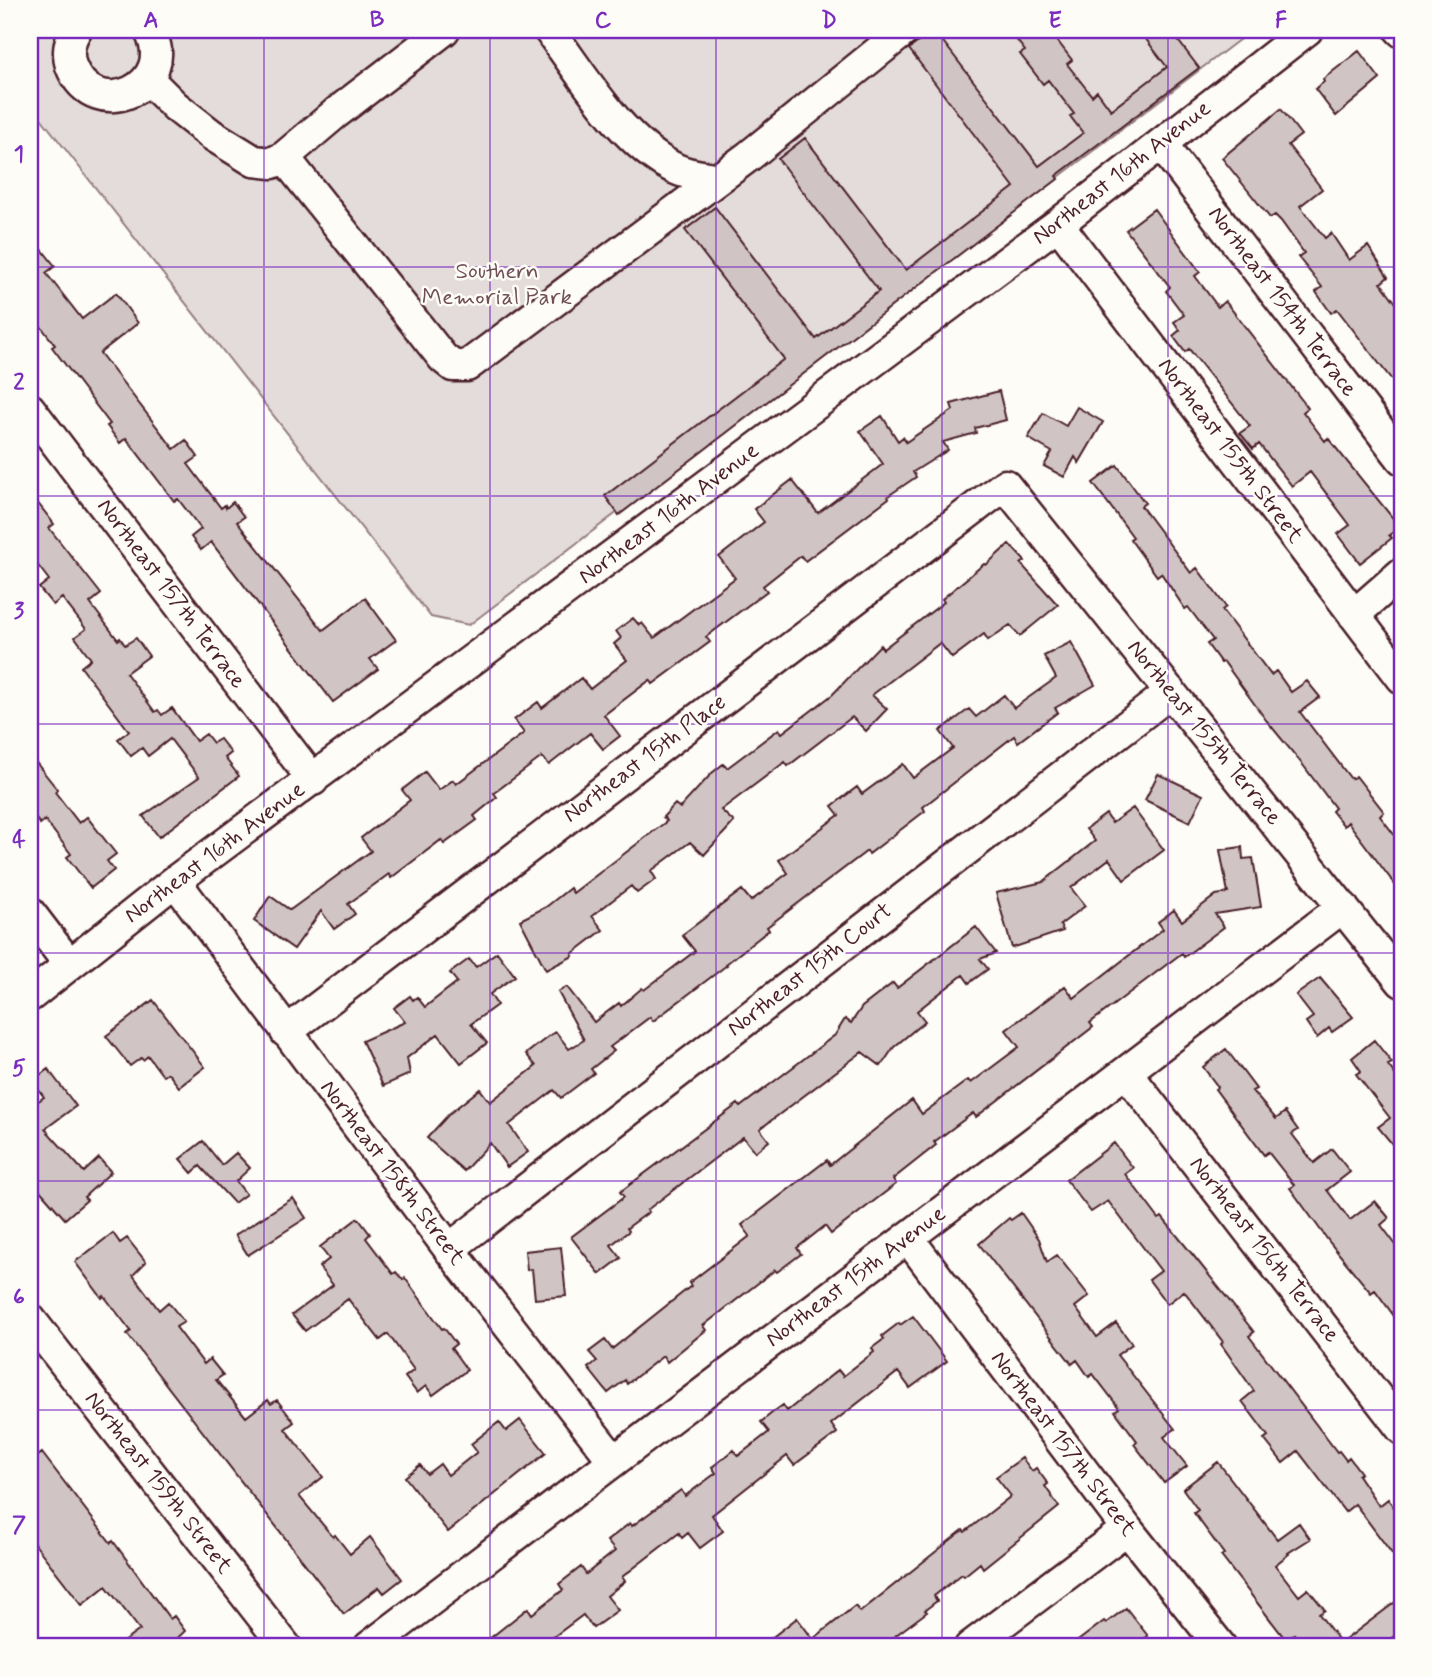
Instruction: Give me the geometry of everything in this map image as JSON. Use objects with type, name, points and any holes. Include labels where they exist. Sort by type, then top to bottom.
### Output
[{"type":"street","points":[[76,30],[69,47],[69,61],[75,75],[84,86],[96,94],[110,97],[131,92],[148,79],[156,52],[149,30]]},
{"type":"street","points":[[148,79],[175,106],[212,135],[254,161],[272,163],[444,30]]},
{"type":"street","points":[[548,30],[615,117],[649,154],[679,171],[718,179]]},
{"type":"street","points":[[284,156],[443,358],[453,366],[467,366],[718,179],[905,30]]},
{"type":"street","name":"Northeast 16th Avenue","points":[[30,996],[175,881],[1058,224],[1307,30]]},
{"type":"street","name":"Northeast 154th Terrace","points":[[1161,144],[1402,459]]},
{"type":"street","name":"Northeast 155th Street","points":[[1058,224],[1402,678]]},
{"type":"street","name":"Northeast 157th Terrace","points":[[30,409],[313,780]]},
{"type":"street","name":"Northeast 155th Terrace","points":[[1005,485],[1402,982]]},
{"type":"street","name":"Northeast 15th Place","points":[[286,1032],[1005,485]]},
{"type":"street","points":[[1354,615],[1402,573]]},
{"type":"street","name":"Northeast 15th Court","points":[[449,1249],[1171,692]]},
{"type":"street","name":"Northeast 158th Street","points":[[175,881],[449,1249],[614,1461]]},
{"type":"street","name":"Northeast 15th Avenue","points":[[369,1647],[1343,907]]},
{"type":"street","points":[[30,913],[69,964]]},
{"type":"street","name":"Northeast 156th Terrace","points":[[1126,1072],[1402,1429]]},
{"type":"street","name":"Northeast 157th Street","points":[[908,1238],[1127,1529],[1221,1647]]},
{"type":"street","name":"Northeast 159th Street","points":[[30,1319],[286,1647]]},
{"type":"street","points":[[970,1647],[1127,1529]]},
{"type":"green space","name":"Southern Memorial Park","points":[[30,30],[1252,30],[469,625],[431,617],[30,104]]},
{"type":"building","points":[[934,30],[1039,166],[1083,133],[1070,116],[1074,114],[1048,80],[1043,84],[1020,54],[1025,51],[1009,30],[1049,30],[1072,60],[1067,64],[1092,96],[1097,91],[1111,110],[1167,67],[1139,30],[1170,30],[1199,68],[619,515],[605,496],[784,359],[685,230],[715,207],[816,339],[879,291],[778,159],[805,138],[906,270],[1014,187],[909,49]]},
{"type":"building","points":[[1359,51],[1380,79],[1336,116],[1315,89],[1324,82],[1323,79]]},
{"type":"building","points":[[1281,109],[1301,135],[1288,145],[1322,189],[1300,206],[1325,238],[1331,233],[1349,260],[1368,246],[1388,277],[1381,283],[1402,311],[1402,393],[1337,309],[1331,313],[1316,292],[1322,287],[1298,257],[1304,253],[1281,221],[1275,215],[1270,218],[1222,158]]},
{"type":"building","points":[[1154,209],[1200,272],[1195,276],[1218,307],[1225,301],[1308,408],[1303,412],[1325,441],[1328,438],[1400,527],[1389,535],[1392,538],[1360,563],[1338,534],[1350,525],[1310,472],[1292,486],[1259,444],[1253,449],[1240,433],[1250,426],[1189,349],[1185,352],[1173,336],[1180,330],[1174,322],[1184,315],[1166,291],[1170,287],[1126,230]]},
{"type":"building","points":[[30,234],[55,266],[46,273],[82,319],[116,293],[138,323],[100,353],[174,449],[186,440],[198,457],[188,464],[221,508],[225,505],[226,508],[233,502],[244,517],[237,522],[323,630],[365,598],[396,640],[370,659],[378,669],[333,702],[211,542],[201,550],[191,537],[201,529],[178,499],[174,501],[126,438],[120,443],[107,426],[110,424],[52,347],[55,345],[30,312]]},
{"type":"building","points":[[999,391],[1006,420],[975,428],[976,433],[943,442],[948,450],[913,472],[916,477],[805,561],[801,556],[763,586],[767,591],[706,637],[710,642],[653,684],[650,680],[604,715],[620,736],[603,749],[590,733],[549,765],[542,757],[494,793],[497,797],[474,816],[477,820],[444,844],[441,840],[391,878],[389,874],[348,904],[355,914],[334,929],[321,911],[294,949],[254,921],[270,896],[290,910],[371,851],[361,838],[410,800],[402,790],[425,772],[439,790],[453,780],[456,784],[524,733],[514,720],[538,702],[542,708],[581,678],[590,689],[627,660],[614,644],[621,638],[616,631],[633,618],[639,625],[642,623],[654,638],[735,578],[719,557],[764,522],[754,509],[792,480],[818,513],[883,464],[860,431],[882,416],[898,441],[903,437],[906,442],[953,410],[951,404]]},
{"type":"building","points":[[1077,407],[1103,422],[1079,463],[1075,457],[1064,477],[1044,466],[1052,452],[1028,438],[1043,413],[1066,426]]},
{"type":"building","points":[[1117,465],[1145,503],[1141,506],[1191,573],[1197,568],[1226,607],[1222,610],[1271,675],[1276,671],[1291,692],[1307,681],[1320,697],[1300,712],[1351,779],[1356,776],[1384,812],[1380,816],[1402,845],[1402,894],[1348,822],[1344,826],[1332,811],[1335,808],[1303,765],[1224,662],[1221,663],[1207,644],[1213,640],[1188,607],[1185,609],[1161,573],[1157,576],[1130,539],[1133,537],[1093,483]]},
{"type":"building","points":[[30,493],[54,524],[49,528],[101,594],[90,603],[118,640],[120,638],[125,645],[136,638],[149,656],[126,673],[155,712],[158,710],[162,715],[172,708],[196,741],[206,734],[213,743],[220,739],[231,753],[225,758],[239,776],[159,837],[143,816],[199,777],[170,739],[148,756],[142,748],[131,756],[118,739],[129,731],[81,667],[91,659],[75,637],[86,629],[62,598],[53,605],[39,588],[49,580],[30,555]]},
{"type":"building","points":[[1009,544],[1025,561],[1021,564],[1058,605],[1020,636],[1010,625],[988,640],[984,634],[952,658],[940,643],[872,695],[887,709],[866,731],[852,717],[788,766],[785,762],[721,810],[734,822],[704,855],[690,842],[651,871],[656,879],[637,893],[631,886],[592,916],[603,930],[572,954],[573,956],[546,970],[520,920],[546,907],[570,888],[573,893],[667,821],[663,817],[675,804],[680,808],[723,764],[727,768],[779,729],[782,733],[832,695],[880,645],[883,649],[944,602],[942,599]]},
{"type":"building","points":[[1071,642],[1095,685],[1055,708],[1058,712],[1018,742],[1014,736],[923,807],[925,811],[767,927],[769,930],[727,965],[653,1021],[650,1017],[610,1047],[614,1051],[591,1069],[594,1073],[561,1098],[554,1090],[509,1125],[528,1152],[507,1167],[490,1143],[464,1171],[427,1138],[450,1113],[480,1089],[490,1102],[536,1066],[526,1054],[549,1036],[556,1032],[569,1049],[584,1040],[558,992],[567,987],[594,1022],[619,1003],[621,1006],[695,951],[682,935],[742,890],[751,901],[788,873],[779,860],[839,815],[832,806],[857,787],[862,794],[903,764],[913,778],[953,748],[940,731],[969,709],[976,717],[1004,695],[1014,708],[1056,678],[1044,656]]},
{"type":"building","points":[[30,755],[79,823],[87,817],[116,854],[107,861],[114,870],[91,888],[67,857],[71,854],[45,820],[40,824],[30,811]]},
{"type":"building","points":[[1158,774],[1203,795],[1190,822],[1145,800]]},
{"type":"building","points":[[1133,808],[1164,850],[1124,880],[1109,859],[1071,888],[1085,906],[1060,925],[1063,931],[1012,948],[996,893],[1043,882],[1095,841],[1086,829],[1106,814],[1112,823]]},
{"type":"building","points":[[1242,847],[1243,859],[1253,858],[1261,907],[1215,914],[1224,927],[1184,957],[1182,953],[1129,993],[1090,1023],[1093,1027],[976,1117],[973,1113],[934,1142],[936,1145],[893,1179],[896,1184],[831,1234],[825,1226],[797,1248],[801,1254],[777,1272],[775,1270],[703,1326],[706,1330],[667,1362],[663,1356],[627,1384],[625,1380],[608,1393],[588,1368],[597,1361],[589,1352],[605,1340],[612,1349],[691,1286],[689,1283],[750,1236],[742,1225],[827,1160],[830,1165],[912,1100],[922,1114],[968,1080],[971,1083],[1019,1047],[1006,1030],[1065,986],[1074,998],[1163,929],[1158,922],[1174,910],[1182,921],[1216,895],[1228,893],[1220,850]]},
{"type":"building","points":[[976,927],[996,953],[980,959],[988,969],[969,983],[963,975],[917,1011],[925,1021],[894,1047],[881,1066],[862,1052],[760,1129],[769,1141],[755,1152],[743,1137],[647,1210],[649,1212],[627,1228],[629,1231],[611,1245],[621,1258],[600,1274],[571,1237],[624,1197],[620,1192],[738,1104],[740,1107],[835,1035],[845,1019],[851,1023],[862,1007],[893,983],[897,988]]},
{"type":"building","points":[[497,952],[515,976],[490,994],[497,1005],[471,1024],[487,1043],[461,1063],[438,1034],[407,1058],[410,1074],[383,1086],[362,1041],[405,1022],[394,1008],[410,996],[413,1000],[417,997],[425,1007],[457,982],[450,973],[469,959],[476,967]]},
{"type":"building","points":[[1320,978],[1353,1017],[1332,1032],[1329,1028],[1317,1038],[1306,1022],[1313,1017],[1296,995]]},
{"type":"building","points":[[153,1000],[205,1067],[179,1087],[168,1073],[163,1076],[148,1056],[130,1066],[106,1036]]},
{"type":"building","points":[[1374,1040],[1392,1063],[1388,1065],[1402,1084],[1402,1156],[1378,1127],[1390,1118],[1356,1074],[1361,1071],[1352,1058]]},
{"type":"building","points":[[1226,1049],[1256,1089],[1252,1091],[1276,1119],[1285,1112],[1298,1130],[1292,1134],[1314,1163],[1332,1149],[1350,1172],[1327,1190],[1350,1220],[1375,1201],[1389,1218],[1381,1225],[1402,1253],[1402,1327],[1375,1290],[1371,1293],[1330,1243],[1290,1188],[1294,1185],[1268,1152],[1264,1155],[1215,1089],[1218,1087],[1203,1067]]},
{"type":"building","points":[[48,1069],[76,1106],[45,1129],[84,1172],[99,1158],[111,1172],[84,1197],[87,1200],[65,1219],[30,1179],[30,1107],[44,1097],[32,1081]]},
{"type":"building","points":[[203,1141],[222,1165],[236,1153],[250,1168],[236,1181],[246,1194],[234,1203],[200,1166],[192,1173],[180,1159]]},
{"type":"building","points":[[1114,1143],[1133,1168],[1125,1174],[1159,1219],[1162,1217],[1254,1332],[1249,1336],[1337,1452],[1346,1460],[1349,1457],[1379,1506],[1388,1499],[1402,1519],[1402,1567],[1355,1504],[1345,1512],[1298,1451],[1283,1463],[1264,1439],[1268,1436],[1242,1401],[1254,1391],[1221,1344],[1223,1342],[1184,1291],[1167,1304],[1149,1280],[1161,1271],[1108,1201],[1091,1212],[1066,1180]]},
{"type":"building","points":[[293,1198],[306,1218],[248,1255],[235,1235]]},
{"type":"building","points":[[1021,1213],[1039,1239],[1047,1262],[1057,1255],[1089,1296],[1075,1307],[1097,1337],[1116,1323],[1132,1344],[1117,1355],[1175,1429],[1164,1437],[1187,1466],[1164,1483],[1134,1444],[1137,1441],[1115,1411],[1119,1408],[1093,1374],[1089,1377],[1077,1360],[1072,1364],[979,1244],[1009,1218],[1011,1220]]},
{"type":"building","points":[[358,1218],[370,1234],[366,1238],[393,1274],[396,1272],[403,1280],[405,1278],[456,1344],[451,1348],[467,1370],[433,1395],[426,1386],[417,1393],[405,1377],[414,1370],[388,1334],[380,1340],[348,1299],[305,1331],[292,1315],[333,1285],[319,1267],[329,1259],[320,1247]]},
{"type":"building","points":[[113,1233],[120,1243],[127,1238],[146,1262],[133,1275],[159,1310],[168,1302],[184,1322],[176,1327],[204,1364],[210,1359],[223,1375],[216,1380],[246,1417],[268,1400],[271,1404],[277,1400],[294,1422],[285,1429],[323,1477],[299,1496],[333,1537],[335,1535],[350,1554],[370,1537],[402,1579],[384,1593],[379,1587],[344,1614],[127,1334],[131,1331],[75,1262]]},
{"type":"building","points":[[561,1247],[566,1296],[535,1299],[532,1269],[527,1270],[525,1251]]},
{"type":"building","points":[[913,1316],[947,1361],[910,1388],[898,1372],[831,1424],[837,1433],[794,1465],[787,1456],[712,1515],[723,1531],[700,1548],[688,1533],[682,1538],[679,1533],[622,1577],[625,1581],[607,1596],[618,1610],[593,1628],[583,1615],[540,1647],[479,1647],[528,1608],[532,1614],[563,1590],[559,1584],[581,1567],[586,1574],[615,1551],[607,1541],[630,1523],[632,1526],[681,1490],[685,1496],[716,1473],[712,1467],[734,1450],[738,1456],[769,1432],[761,1422],[772,1413],[783,1405],[787,1411],[838,1370],[843,1376],[874,1352],[872,1348],[884,1339],[882,1336]]},
{"type":"building","points":[[520,1420],[546,1453],[448,1532],[405,1477],[420,1465],[427,1474],[440,1464],[448,1475],[477,1452],[471,1444],[499,1422],[506,1431]]},
{"type":"building","points":[[42,1453],[111,1543],[113,1541],[170,1619],[174,1616],[185,1631],[168,1647],[116,1647],[140,1630],[106,1586],[82,1605],[30,1538],[30,1462]]},
{"type":"building","points":[[1022,1458],[1032,1471],[1036,1468],[1048,1484],[1045,1486],[1059,1507],[983,1568],[980,1563],[964,1576],[962,1574],[934,1596],[937,1601],[925,1610],[927,1612],[880,1647],[760,1647],[797,1618],[813,1639],[855,1606],[860,1612],[963,1530],[965,1532],[1011,1496],[996,1477]]},
{"type":"building","points":[[1218,1462],[1277,1539],[1299,1523],[1310,1539],[1275,1565],[1299,1596],[1308,1589],[1325,1610],[1319,1614],[1341,1643],[1402,1597],[1402,1630],[1380,1647],[1304,1647],[1294,1634],[1286,1640],[1221,1556],[1224,1554],[1194,1513],[1198,1510],[1183,1489]]},
{"type":"building","points":[[1126,1608],[1148,1636],[1133,1647],[1070,1647],[1104,1621],[1106,1623]]}]
